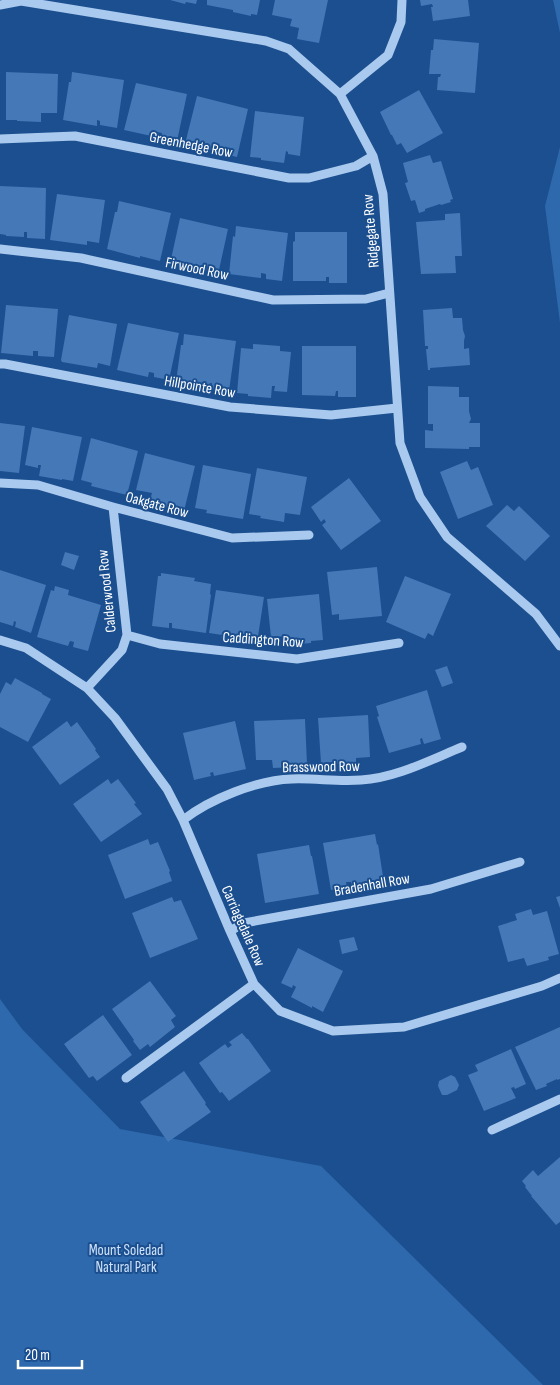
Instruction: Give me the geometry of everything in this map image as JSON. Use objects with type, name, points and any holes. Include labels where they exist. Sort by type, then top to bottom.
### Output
[{"type":"street","points":[[340,94],[388,55],[401,22],[402,0]]},
{"type":"street","name":"Ridgegate Row","points":[[0,5],[21,1],[266,41],[289,49],[340,94],[372,156],[383,194],[400,443],[420,497],[447,537],[536,614],[560,646]]},
{"type":"street","name":"Greenhedge Row","points":[[0,139],[75,136],[289,178],[309,178],[356,166],[372,156]]},
{"type":"street","name":"Firwood Row","points":[[0,249],[81,258],[273,300],[366,299],[389,293]]},
{"type":"street","name":"Hillpointe Row","points":[[0,364],[230,407],[331,415],[397,408]]},
{"type":"street","name":"Oakgate Row","points":[[0,483],[38,485],[112,507],[232,538],[309,535]]},
{"type":"street","name":"Calderwood Row","points":[[87,688],[122,650],[127,635],[112,507]]},
{"type":"street","name":"Caddington Row","points":[[127,635],[160,644],[297,659],[398,643]]},
{"type":"street","name":"Carriagedale Row","points":[[0,640],[26,648],[87,688],[115,718],[167,789],[183,820],[254,984],[280,1011],[334,1031],[404,1027],[542,986],[560,978]]},
{"type":"street","name":"Brasswood Row","points":[[183,820],[197,809],[251,786],[290,779],[361,780],[390,776],[462,747]]},
{"type":"street","name":"Bradenhall Row","points":[[230,931],[244,923],[431,889],[520,862]]},
{"type":"street","points":[[126,1078],[254,984]]},
{"type":"street","points":[[492,1130],[560,1098]]},
{"type":"green space","points":[[553,0],[560,0],[560,33]]},
{"type":"green space","points":[[560,147],[560,323],[545,206]]},
{"type":"green space","name":"Mount Soledad Natural Park","points":[[0,999],[22,1029],[120,1129],[321,1166],[543,1385],[0,1385]]},
{"type":"building","points":[[170,0],[197,0],[196,4],[186,2],[185,4]]},
{"type":"building","points":[[207,0],[260,0],[257,15],[251,14],[251,16],[207,5]]},
{"type":"building","points":[[275,0],[328,0],[319,43],[297,39],[299,28],[290,26],[292,19],[272,15]]},
{"type":"building","points":[[420,0],[468,0],[470,16],[433,21],[432,4],[421,6]]},
{"type":"building","points":[[434,39],[479,43],[475,93],[437,90],[438,77],[441,74],[429,74]]},
{"type":"building","points":[[6,72],[58,74],[57,113],[41,113],[41,122],[6,120]]},
{"type":"building","points":[[72,72],[124,80],[117,128],[100,125],[100,121],[97,120],[97,126],[63,120]]},
{"type":"building","points":[[136,83],[187,94],[177,141],[161,138],[162,133],[157,132],[156,137],[124,130]]},
{"type":"building","points":[[419,90],[443,133],[407,153],[401,143],[397,145],[380,112]]},
{"type":"building","points":[[197,96],[248,109],[237,157],[220,153],[222,147],[218,146],[217,152],[185,144]]},
{"type":"building","points":[[255,111],[304,117],[300,156],[288,154],[286,151],[284,163],[250,157]]},
{"type":"building","points":[[430,155],[433,163],[441,161],[453,199],[450,200],[451,202],[425,209],[425,211],[419,213],[415,200],[411,201],[405,183],[408,182],[403,163]]},
{"type":"building","points":[[0,186],[46,188],[45,239],[27,238],[27,232],[24,232],[24,237],[0,234]]},
{"type":"building","points":[[57,194],[105,200],[99,243],[87,241],[87,245],[50,240]]},
{"type":"building","points":[[119,201],[171,213],[160,261],[107,249]]},
{"type":"building","points":[[460,213],[462,256],[455,256],[456,273],[421,274],[416,222],[445,220],[445,214]]},
{"type":"building","points":[[180,218],[228,229],[219,270],[207,268],[206,271],[170,264]]},
{"type":"building","points":[[236,226],[288,233],[282,281],[266,279],[266,274],[261,273],[261,278],[229,274],[233,236],[235,237]]},
{"type":"building","points":[[295,232],[347,232],[347,283],[329,283],[329,277],[326,277],[326,281],[293,281],[293,242],[295,241]]},
{"type":"building","points":[[6,305],[58,309],[54,357],[38,356],[38,351],[33,351],[33,356],[1,353]]},
{"type":"building","points":[[452,308],[453,318],[462,318],[465,336],[464,349],[469,348],[470,365],[430,368],[428,370],[426,349],[428,349],[428,346],[425,346],[423,310]]},
{"type":"building","points":[[69,315],[117,324],[110,366],[98,363],[97,368],[62,362]]},
{"type":"building","points":[[128,323],[179,333],[169,380],[154,377],[154,373],[149,372],[148,377],[117,370]]},
{"type":"building","points":[[184,334],[236,341],[229,391],[212,389],[212,383],[210,383],[209,388],[176,382]]},
{"type":"building","points":[[253,344],[280,346],[280,351],[291,352],[287,392],[274,391],[275,386],[272,386],[271,398],[237,393],[241,348],[253,349]]},
{"type":"building","points":[[302,346],[356,346],[356,397],[338,397],[338,391],[336,391],[335,396],[302,395]]},
{"type":"building","points":[[428,386],[459,387],[459,397],[469,397],[471,419],[469,423],[480,423],[480,447],[469,447],[469,449],[425,448],[425,430],[433,431],[433,424],[428,424]]},
{"type":"building","points":[[0,423],[25,426],[19,473],[0,471]]},
{"type":"building","points":[[32,427],[82,437],[73,481],[39,476],[41,465],[38,465],[38,468],[25,465]]},
{"type":"building","points":[[91,438],[138,451],[127,495],[91,486],[92,483],[81,480]]},
{"type":"building","points":[[145,453],[195,466],[184,511],[149,503],[152,493],[136,490]]},
{"type":"building","points":[[467,461],[471,470],[478,467],[493,505],[458,519],[440,472]]},
{"type":"building","points":[[203,465],[251,474],[243,519],[206,513],[207,510],[195,508]]},
{"type":"building","points":[[257,468],[307,477],[300,515],[285,513],[284,522],[249,514]]},
{"type":"building","points":[[349,478],[381,521],[341,550],[322,525],[326,522],[324,519],[321,522],[311,507]]},
{"type":"building","points":[[507,505],[514,511],[519,506],[550,536],[525,561],[486,526]]},
{"type":"building","points":[[65,552],[79,556],[74,570],[61,565]]},
{"type":"building","points":[[377,567],[382,616],[339,620],[339,614],[332,615],[327,572]]},
{"type":"building","points":[[0,570],[46,585],[31,633],[15,627],[16,622],[14,621],[13,626],[0,622]]},
{"type":"building","points":[[161,573],[195,578],[194,581],[211,584],[206,633],[172,628],[172,623],[169,623],[169,628],[152,626],[158,576],[161,576]]},
{"type":"building","points":[[405,576],[451,594],[433,636],[428,633],[425,639],[386,622]]},
{"type":"building","points":[[55,586],[69,590],[68,595],[101,605],[88,651],[73,647],[74,642],[70,641],[68,646],[37,637],[51,590],[54,591]]},
{"type":"building","points":[[216,590],[264,597],[257,643],[247,641],[246,643],[221,638],[222,635],[209,633]]},
{"type":"building","points":[[319,594],[323,640],[288,645],[287,636],[271,637],[267,599]]},
{"type":"building","points":[[447,666],[453,683],[442,687],[435,670]]},
{"type":"building","points":[[15,678],[51,699],[28,742],[0,727],[0,694],[6,682],[11,685]]},
{"type":"building","points":[[427,690],[441,739],[424,744],[422,738],[420,739],[421,744],[389,753],[377,717],[379,716],[376,706]]},
{"type":"building","points":[[368,715],[370,757],[356,758],[356,762],[321,763],[318,718]]},
{"type":"building","points":[[305,719],[307,764],[296,765],[296,767],[273,768],[272,760],[256,760],[254,721]]},
{"type":"building","points":[[67,721],[71,727],[77,722],[100,757],[60,785],[32,747]]},
{"type":"building","points":[[235,721],[246,769],[214,776],[213,772],[210,773],[211,776],[194,780],[183,733]]},
{"type":"building","points":[[108,779],[111,784],[118,779],[142,814],[101,842],[73,804]]},
{"type":"building","points":[[375,834],[384,883],[352,888],[351,882],[346,882],[347,887],[331,890],[323,843]]},
{"type":"building","points":[[148,839],[150,845],[158,842],[172,881],[125,899],[108,855]]},
{"type":"building","points":[[309,845],[319,894],[265,903],[257,854]]},
{"type":"building","points":[[560,896],[560,908],[556,897]]},
{"type":"building","points":[[172,897],[174,902],[181,900],[198,939],[150,958],[132,913]]},
{"type":"building","points":[[531,909],[533,915],[547,911],[559,954],[548,957],[549,960],[527,966],[524,958],[508,962],[498,926],[517,920],[515,914]]},
{"type":"building","points":[[354,937],[358,950],[342,954],[339,940]]},
{"type":"building","points":[[298,948],[343,971],[323,1012],[291,997],[296,987],[293,985],[292,988],[281,983]]},
{"type":"building","points":[[150,981],[176,1016],[171,1020],[175,1027],[150,1047],[148,1044],[140,1050],[112,1009]]},
{"type":"building","points":[[103,1015],[132,1055],[97,1081],[93,1076],[89,1078],[64,1044]]},
{"type":"building","points":[[560,1027],[560,1079],[536,1090],[515,1047]]},
{"type":"building","points":[[242,1033],[271,1071],[229,1101],[222,1092],[220,1093],[199,1063],[225,1044],[228,1048],[232,1045],[229,1042]]},
{"type":"building","points":[[511,1049],[526,1084],[515,1089],[514,1087],[511,1088],[516,1098],[484,1111],[468,1075],[478,1071],[475,1065]]},
{"type":"building","points":[[184,1071],[211,1112],[168,1142],[140,1102]]},
{"type":"building","points":[[451,1075],[455,1077],[459,1085],[457,1090],[447,1095],[442,1095],[438,1086],[439,1081]]},
{"type":"building","points":[[560,1157],[560,1222],[556,1225],[531,1196],[522,1181],[533,1170],[538,1176]]}]
